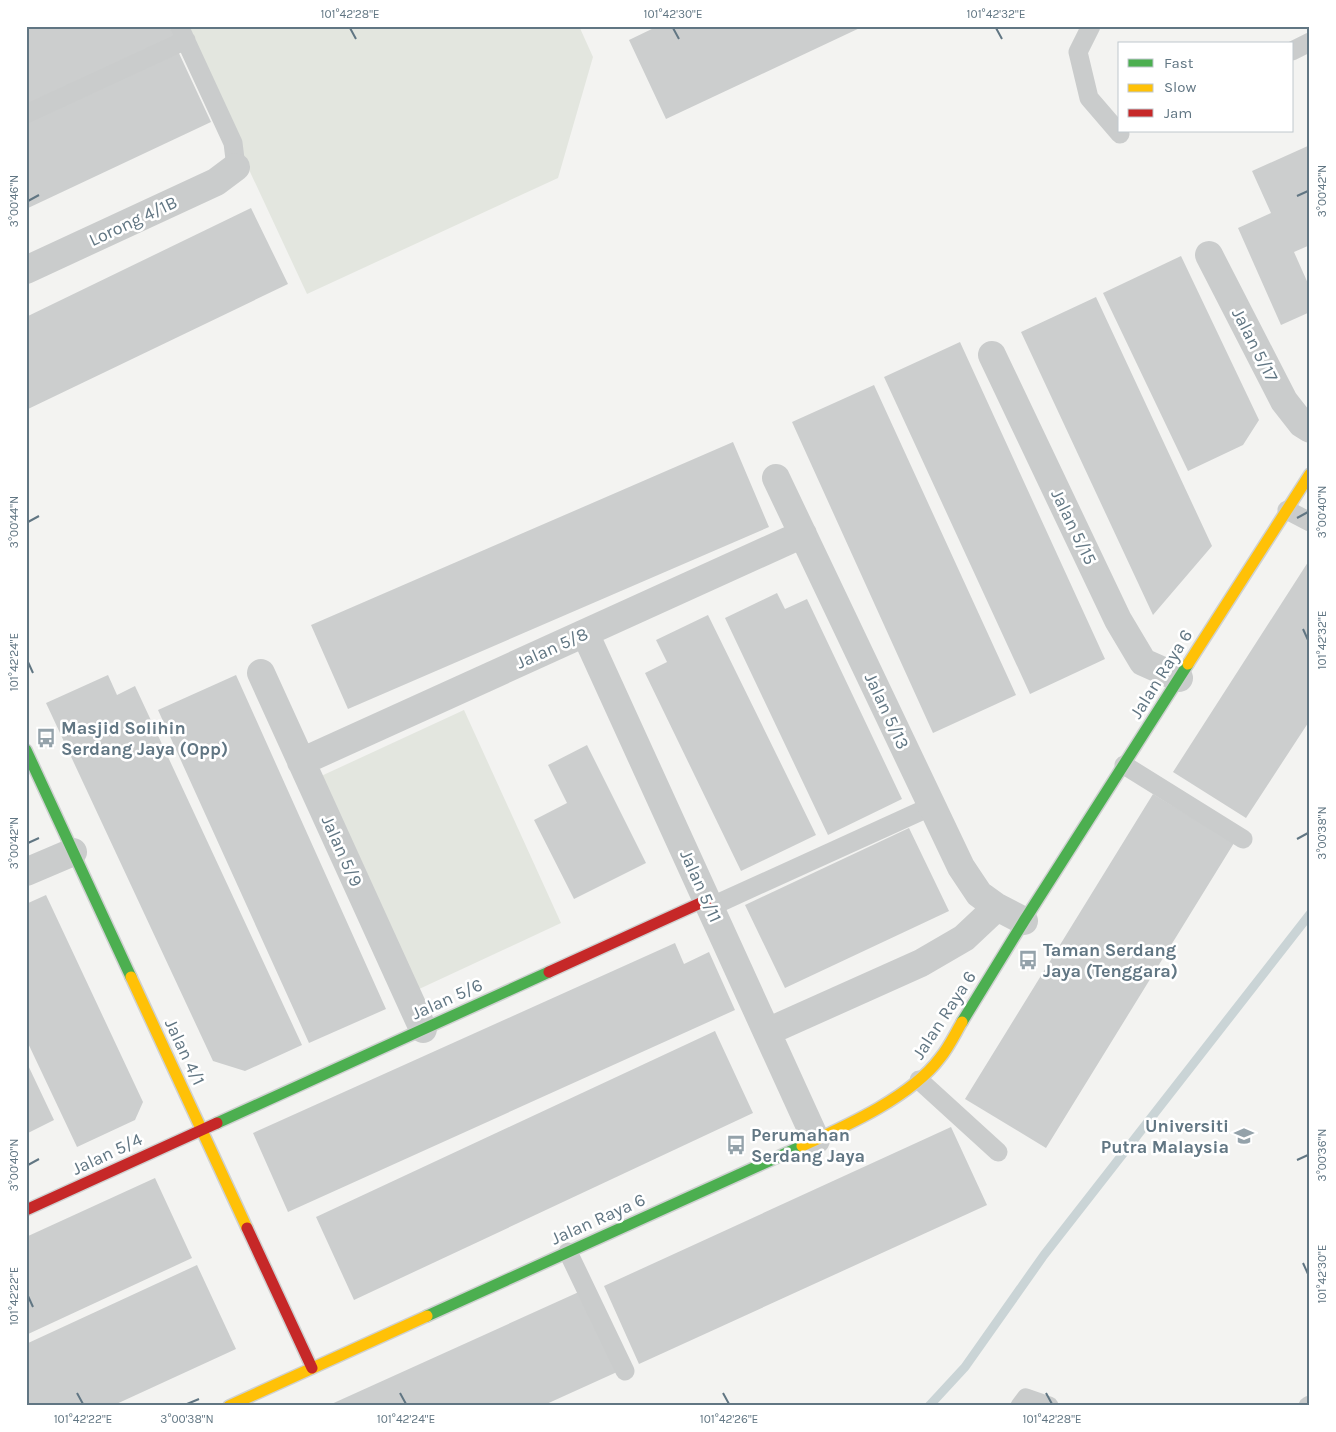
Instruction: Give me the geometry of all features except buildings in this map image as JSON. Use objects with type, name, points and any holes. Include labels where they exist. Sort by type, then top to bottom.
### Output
[{"type":"street","name":"Lorong 4/1B","points":[[26,270],[216,182],[236,167]]},
{"type":"street","name":"Jalan 5/17","points":[[1209,255],[1284,401],[1302,424],[1310,429]]},
{"type":"street","name":"Jalan 5/15","points":[[992,355],[1118,620],[1143,662],[1179,678]]},
{"type":"street","name":"Jalan Raya 6","points":[[229,1406],[256,1400],[312,1368],[816,1140],[871,1113],[919,1080],[940,1060],[1024,921],[1310,474]]},
{"type":"street","name":"Jalan 5/13","points":[[776,478],[961,867],[980,894],[997,907],[1024,921]]},
{"type":"street","name":"Jalan 5/8","points":[[301,762],[803,534]]},
{"type":"street","name":"Jalan 5/11","points":[[585,633],[816,1140]]},
{"type":"street","name":"Jalan 5/9","points":[[261,673],[423,1029]]},
{"type":"street","name":"Jalan 4/1","points":[[26,750],[312,1368]]},
{"type":"street","points":[[26,872],[73,852]]},
{"type":"street","name":"Jalan 5/6","points":[[202,1130],[423,1029],[708,903]]},
{"type":"street","points":[[767,1032],[921,963],[964,938],[997,907]]},
{"type":"street","name":"Jalan 5/4","points":[[26,1210],[202,1130]]},
{"type":"lane","points":[[1091,26],[1078,52],[1089,98],[1118,132]]},
{"type":"lane","points":[[26,114],[182,33],[233,142],[236,167]]},
{"type":"lane","points":[[1294,50],[1310,42]]},
{"type":"lane","points":[[1287,510],[1310,522]]},
{"type":"lane","points":[[1124,765],[1243,839]]},
{"type":"lane","points":[[708,903],[932,806]]},
{"type":"lane","points":[[919,1080],[998,1152]]},
{"type":"lane","points":[[568,1252],[625,1372]]},
{"type":"lane","points":[[1020,1406],[1026,1398],[1049,1406]]},
{"type":"shaded area","points":[[182,26],[579,26],[593,57],[558,178],[307,294]]},
{"type":"shaded area","points":[[464,710],[561,923],[417,990],[319,777]]},
{"type":"waterway","points":[[929,1406],[965,1367],[1044,1255],[1310,914]]},
{"type":"traffic: fast","points":[[962,1022],[1188,664]]},
{"type":"traffic: fast","points":[[26,750],[131,977]]},
{"type":"traffic: fast","points":[[217,1123],[549,972]]},
{"type":"traffic: fast","points":[[427,1316],[802,1146]]},
{"type":"traffic: slow","points":[[1188,664],[1310,474]]},
{"type":"traffic: slow","points":[[131,977],[247,1228]]},
{"type":"traffic: slow","points":[[802,1146],[877,1109],[912,1085],[928,1072],[940,1058],[962,1022]]},
{"type":"traffic: slow","points":[[229,1406],[427,1316]]},
{"type":"traffic: jam","points":[[549,972],[707,900]]},
{"type":"traffic: jam","points":[[26,1210],[217,1123]]},
{"type":"traffic: jam","points":[[247,1228],[312,1368]]},
{"type":"place","name":"Masjid Solihin Serdang Jaya (Opp)","points":[[46,738]]},
{"type":"place","name":"Taman Serdang Jaya (Tenggara)","points":[[1028,960]]},
{"type":"place","name":"Universiti Putra Malaysia","points":[[1244,1136]]},
{"type":"place","name":"Perumahan Serdang Jaya","points":[[736,1145]]}]
